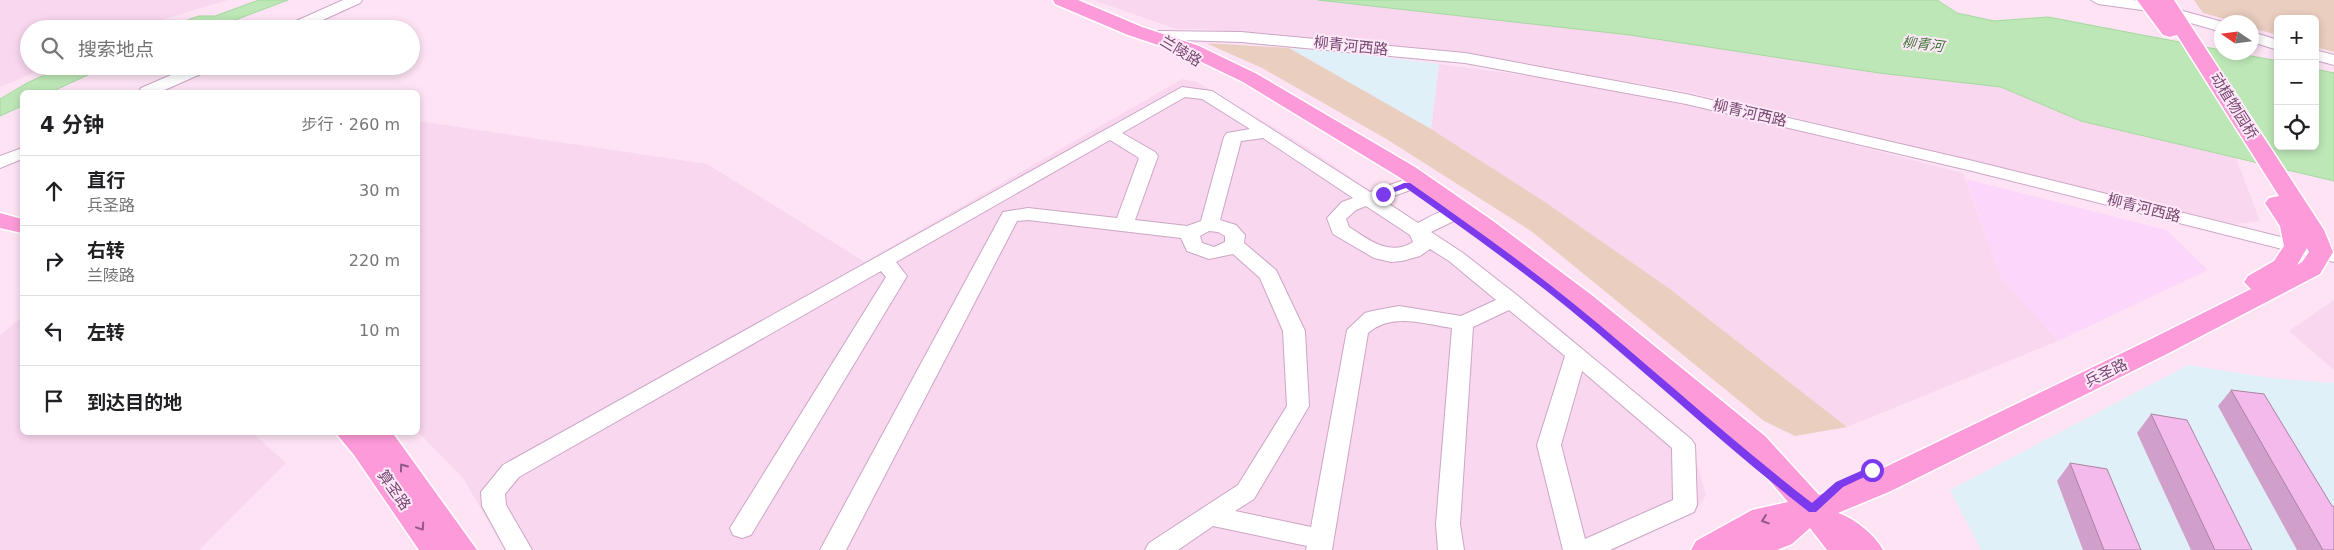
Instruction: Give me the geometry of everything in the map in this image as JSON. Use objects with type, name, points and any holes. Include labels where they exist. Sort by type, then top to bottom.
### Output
[{"type":"main road","name":"柳青河西路","points":[[1062,0],[1135,31],[1155,36]]},
{"type":"main road","points":[[1080,0],[1142,26],[1155,36]]},
{"type":"main road","name":"动植物园桥","points":[[2164,11],[2275,186],[2312,230],[2317,252]]},
{"type":"main road","name":"兰陵路","points":[[1155,36],[1185,56],[1241,83],[1315,126],[1451,215],[1572,307],[1764,471],[1867,550]]},
{"type":"main road","name":"兰陵路","points":[[1155,36],[1192,50],[1225,66],[1301,108],[1407,172],[1485,226],[1584,302],[1755,444],[1845,550]]},
{"type":"main road","points":[[0,220],[20,225]]},
{"type":"main road","points":[[0,232],[20,237]]},
{"type":"main road","name":"兵圣路","points":[[1707,550],[1763,519],[1812,509],[1852,496],[1880,483],[2164,344],[2311,268],[2317,252]]},
{"type":"main road","name":"算圣路","points":[[352,435],[364,447],[436,550]]},
{"type":"main road","name":"算圣路","points":[[378,435],[461,550]]},
{"type":"main road","name":"兵圣路","points":[[1743,550],[1781,535],[1812,509]]},
{"type":"street","points":[[310,20],[355,0]]},
{"type":"street","points":[[320,20],[364,0]]},
{"type":"street","points":[[2098,0],[2164,11],[2214,25]]},
{"type":"street","name":"柳青河西路","points":[[1155,36],[1250,37],[1465,58],[1743,112],[1960,163],[2317,252]]},
{"type":"street","points":[[2259,39],[2274,44]]},
{"type":"street","points":[[2319,56],[2334,60]]},
{"type":"street","points":[[152,90],[186,75]]},
{"type":"street","points":[[162,90],[196,75]]},
{"type":"street","points":[[519,550],[494,506],[493,492],[511,471],[1182,92],[1206,95],[1266,132],[1456,257],[1576,354],[1683,445],[1685,505],[1585,550]]},
{"type":"street","points":[[833,550],[1010,216],[1028,214],[1124,225],[1200,229],[1224,226],[1231,230],[1236,240],[1234,246],[1226,251],[1219,253],[1201,252],[1191,243],[1200,229],[1233,137],[1266,132]]},
{"type":"street","points":[[1110,133],[1149,156],[1124,225]]},
{"type":"street","points":[[0,158],[20,149]]},
{"type":"street","points":[[0,163],[20,154]]},
{"type":"street","points":[[1407,185],[1349,206],[1336,218],[1340,230],[1370,249],[1393,256],[1414,253],[1424,244],[1417,231]]},
{"type":"street","points":[[1417,231],[1451,215]]},
{"type":"street","points":[[1158,550],[1196,532],[1246,492],[1298,406],[1294,331],[1270,275],[1234,246]]},
{"type":"street","points":[[742,528],[897,276],[883,261]]},
{"type":"street","points":[[1196,532],[1320,545],[1358,330],[1372,318],[1399,313],[1463,323],[1511,301]]},
{"type":"street","points":[[1451,550],[1448,524],[1463,323]]},
{"type":"street","points":[[1576,354],[1549,445],[1576,550]]},
{"type":"shaded area","points":[[0,0],[228,0],[163,20],[20,20],[20,75],[29,75],[0,87]]},
{"type":"shaded area","points":[[1093,0],[1318,0],[1630,35],[1879,73],[2001,87],[2081,121],[2236,158],[2260,221],[2234,224],[1688,92],[1459,53],[1204,29],[1176,29]]},
{"type":"shaded area","points":[[2194,0],[2334,0],[2334,52],[2319,48],[2319,15],[2274,15],[2274,34],[2259,30],[2259,15],[2214,16],[2203,13]]},
{"type":"shaded area","points":[[1206,43],[1289,48],[1431,129],[1545,202],[1670,289],[1847,427],[1795,436],[1764,421],[1531,231],[1388,140],[1262,68]]},
{"type":"shaded area","points":[[1289,48],[1353,53],[1439,64],[1431,129]]},
{"type":"shaded area","points":[[1439,64],[1552,79],[1749,118],[1963,173],[2001,278],[2058,341],[1847,427],[1670,289],[1545,202],[1431,129]]},
{"type":"shaded area","points":[[1182,79],[1197,82],[1305,146],[1479,265],[1562,330],[1691,442],[1706,495],[1695,512],[1615,550],[505,550],[463,478],[420,434],[420,121],[707,164],[865,262]]},
{"type":"shaded area","points":[[1966,179],[2167,230],[2208,270],[2058,341],[2001,278]]},
{"type":"shaded area","points":[[2334,300],[2334,370],[2289,331]]},
{"type":"shaded area","points":[[20,319],[20,435],[255,435],[286,463],[199,550],[0,550],[0,335]]},
{"type":"shaded area","points":[[2188,365],[2270,378],[2334,383],[2334,550],[1981,550],[1950,490]]},
{"type":"water","points":[[259,0],[288,0],[235,20],[188,20],[199,16],[215,16]]},
{"type":"water","name":"柳青河","points":[[1318,0],[1937,0],[1957,13],[1994,21],[2048,17],[2214,49],[2214,60],[2259,60],[2259,57],[2274,60],[2274,150],[2319,150],[2319,70],[2334,73],[2334,181],[2081,121],[2001,87],[1879,73],[1630,35]]},
{"type":"water","points":[[44,75],[88,75],[55,90],[20,90],[20,107],[0,116],[0,99]]},
{"type":"building","points":[[2231,390],[2264,394],[2334,507],[2334,550],[2323,550]]},
{"type":"building","points":[[2151,414],[2187,420],[2252,550],[2215,550]]},
{"type":"building","points":[[2070,463],[2107,469],[2141,550],[2104,550]]},
{"type":"route","points":[[1383,194],[1407,185],[1506,255],[1572,307],[1764,471],[1812,509],[1839,485],[1872,470]]}]
